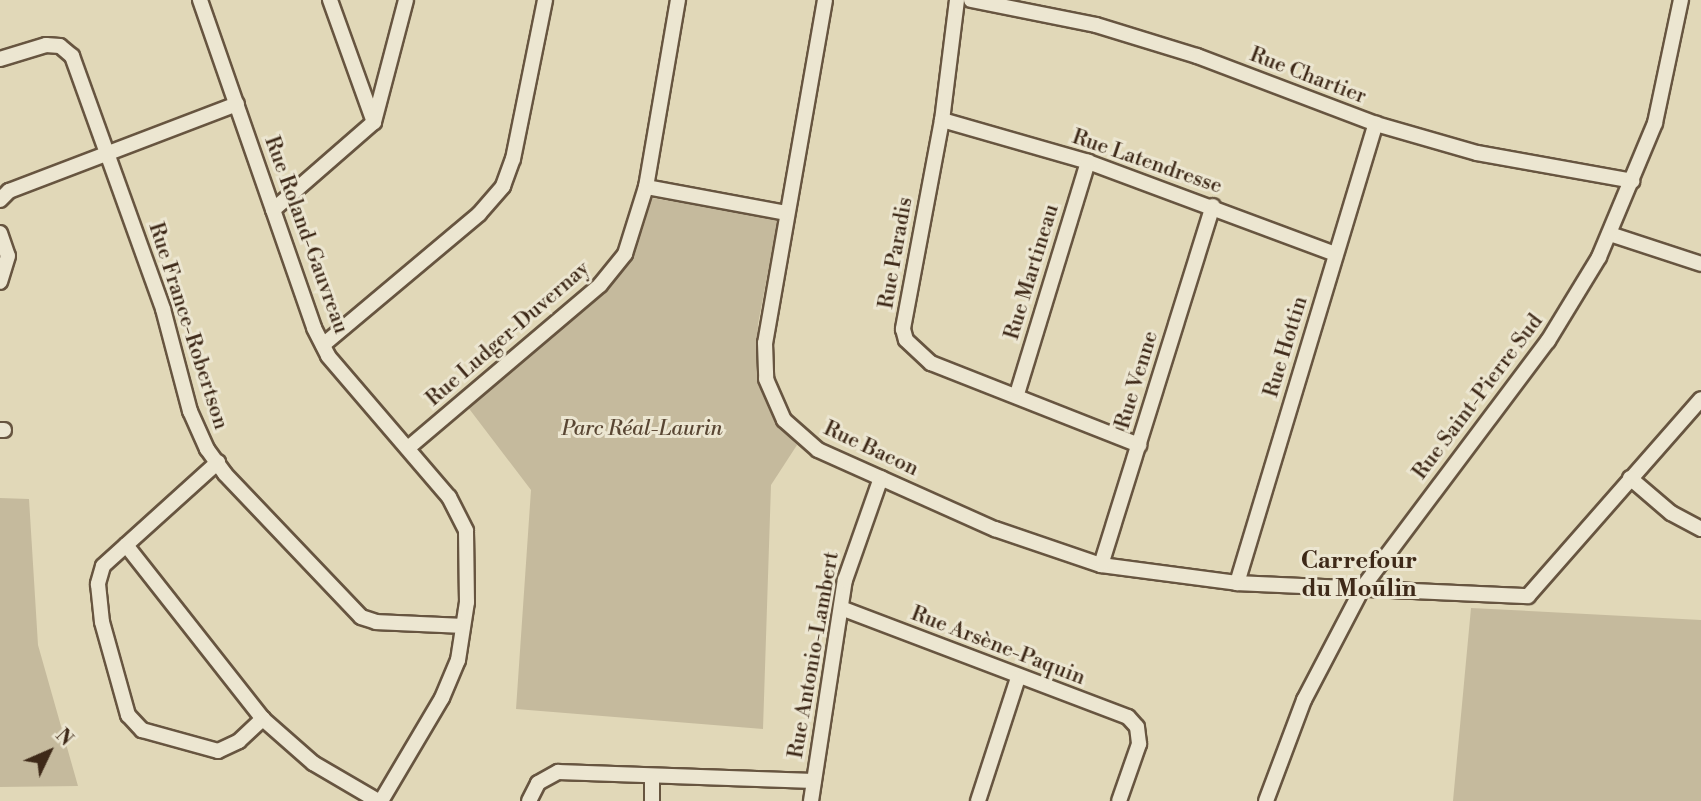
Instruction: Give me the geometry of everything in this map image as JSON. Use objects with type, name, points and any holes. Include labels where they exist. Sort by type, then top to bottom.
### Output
[{"type":"street","name":"Rue Roland-Gauvreau","points":[[200,0],[323,345],[449,497],[466,531],[463,626],[458,660],[442,698],[380,801]]},
{"type":"street","points":[[330,0],[374,122]]},
{"type":"street","points":[[274,210],[374,122],[406,0]]},
{"type":"street","points":[[323,345],[479,214],[503,186],[513,159],[545,0]]},
{"type":"street","name":"Rue Ludger-Duvernay","points":[[408,448],[613,271],[633,237],[646,187],[678,0]]},
{"type":"street","name":"Rue Bacon","points":[[825,0],[765,343],[766,379],[785,420],[802,439],[995,529],[1101,565],[1237,583],[1528,596],[1630,478]]},
{"type":"street","name":"Rue Paradis","points":[[957,0],[942,120],[903,329],[906,340],[931,363],[1017,394],[1139,445]]},
{"type":"street","name":"Rue Chartier","points":[[971,0],[1121,33],[1197,56],[1376,124],[1477,153],[1633,181]]},
{"type":"street","name":"Rue Saint-Pierre Sud","points":[[1266,801],[1304,699],[1363,587],[1548,341],[1573,304],[1610,234],[1655,123],[1681,0]]},
{"type":"street","name":"Rue France-Robertson","points":[[0,58],[46,46],[60,46],[72,56],[163,309],[190,411],[218,462],[361,617],[376,622],[463,626]]},
{"type":"street","points":[[0,200],[9,191],[237,104]]},
{"type":"street","name":"Rue Latendresse","points":[[942,120],[1088,162],[1213,206],[1335,254]]},
{"type":"street","name":"Rue Hottin","points":[[1237,583],[1376,124]]},
{"type":"street","name":"Rue Martineau","points":[[1017,394],[1088,162]]},
{"type":"street","points":[[646,187],[786,213]]},
{"type":"street","name":"Rue Venne","points":[[1101,565],[1213,206]]},
{"type":"street","points":[[0,233],[8,256],[0,282]]},
{"type":"street","points":[[1610,234],[1701,264]]},
{"type":"street","points":[[1701,399],[1630,478],[1671,513],[1701,529]]},
{"type":"street","points":[[218,462],[103,566],[98,584],[111,661],[133,723],[149,732],[218,751],[239,741],[263,719]]},
{"type":"street","name":"Rue Antonio-Lambert","points":[[811,801],[853,548],[881,478]]},
{"type":"street","points":[[126,545],[263,719],[313,763],[380,801]]},
{"type":"street","name":"Rue Arsène-Paquin","points":[[841,608],[1018,677],[1119,711],[1137,727],[1139,744],[1119,801]]},
{"type":"street","points":[[978,801],[1018,677]]},
{"type":"street","points":[[529,801],[538,783],[558,772],[653,778],[814,782]]},
{"type":"street","points":[[652,801],[653,778]]},
{"type":"green space","name":"Parc Réal-Laurin","points":[[652,198],[778,219],[758,324],[757,371],[776,422],[797,445],[771,485],[763,729],[516,709],[531,490],[467,406],[618,274],[642,231]]},
{"type":"green space","points":[[0,498],[29,499],[38,645],[78,786],[0,787]]},
{"type":"green space","points":[[1471,608],[1701,620],[1701,801],[1453,801]]},
{"type":"district","name":"Carrefour du Moulin","points":[[1359,576]]}]
